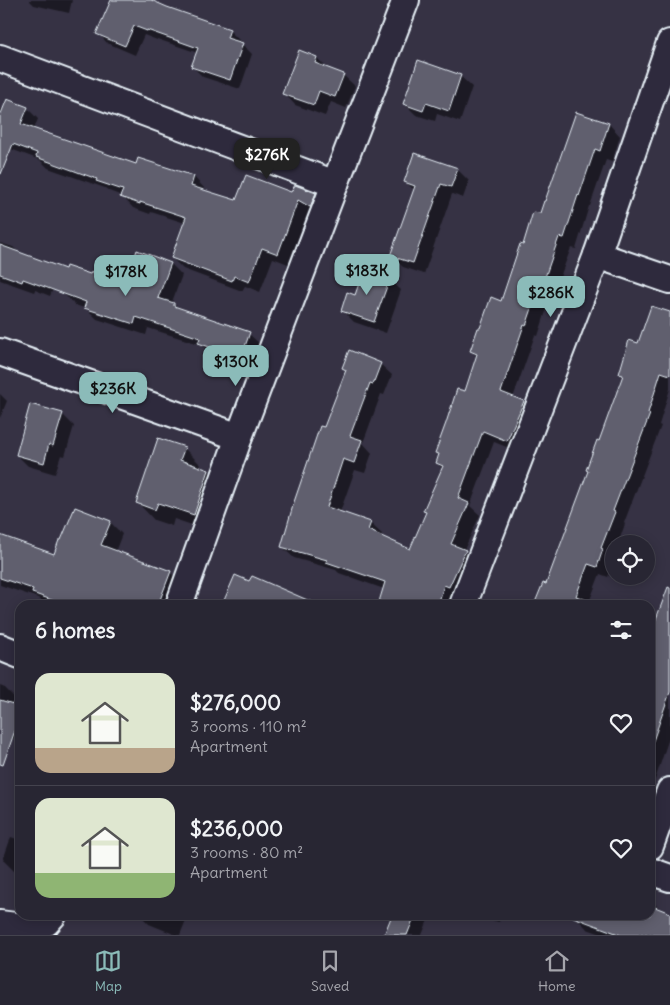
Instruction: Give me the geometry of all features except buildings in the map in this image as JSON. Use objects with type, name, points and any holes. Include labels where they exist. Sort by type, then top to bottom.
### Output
[{"type":"street","points":[[181,600],[239,437],[406,0]]},
{"type":"street","points":[[465,600],[597,255],[670,43]]},
{"type":"street","points":[[0,58],[335,184]]},
{"type":"street","points":[[597,255],[670,280]]},
{"type":"street","points":[[0,352],[239,437]]},
{"type":"street","points":[[0,647],[15,653]]},
{"type":"street","points":[[655,832],[670,791]]},
{"type":"street","points":[[655,873],[670,878]]},
{"type":"street","points":[[0,924],[23,927],[46,923],[49,920]]}]
